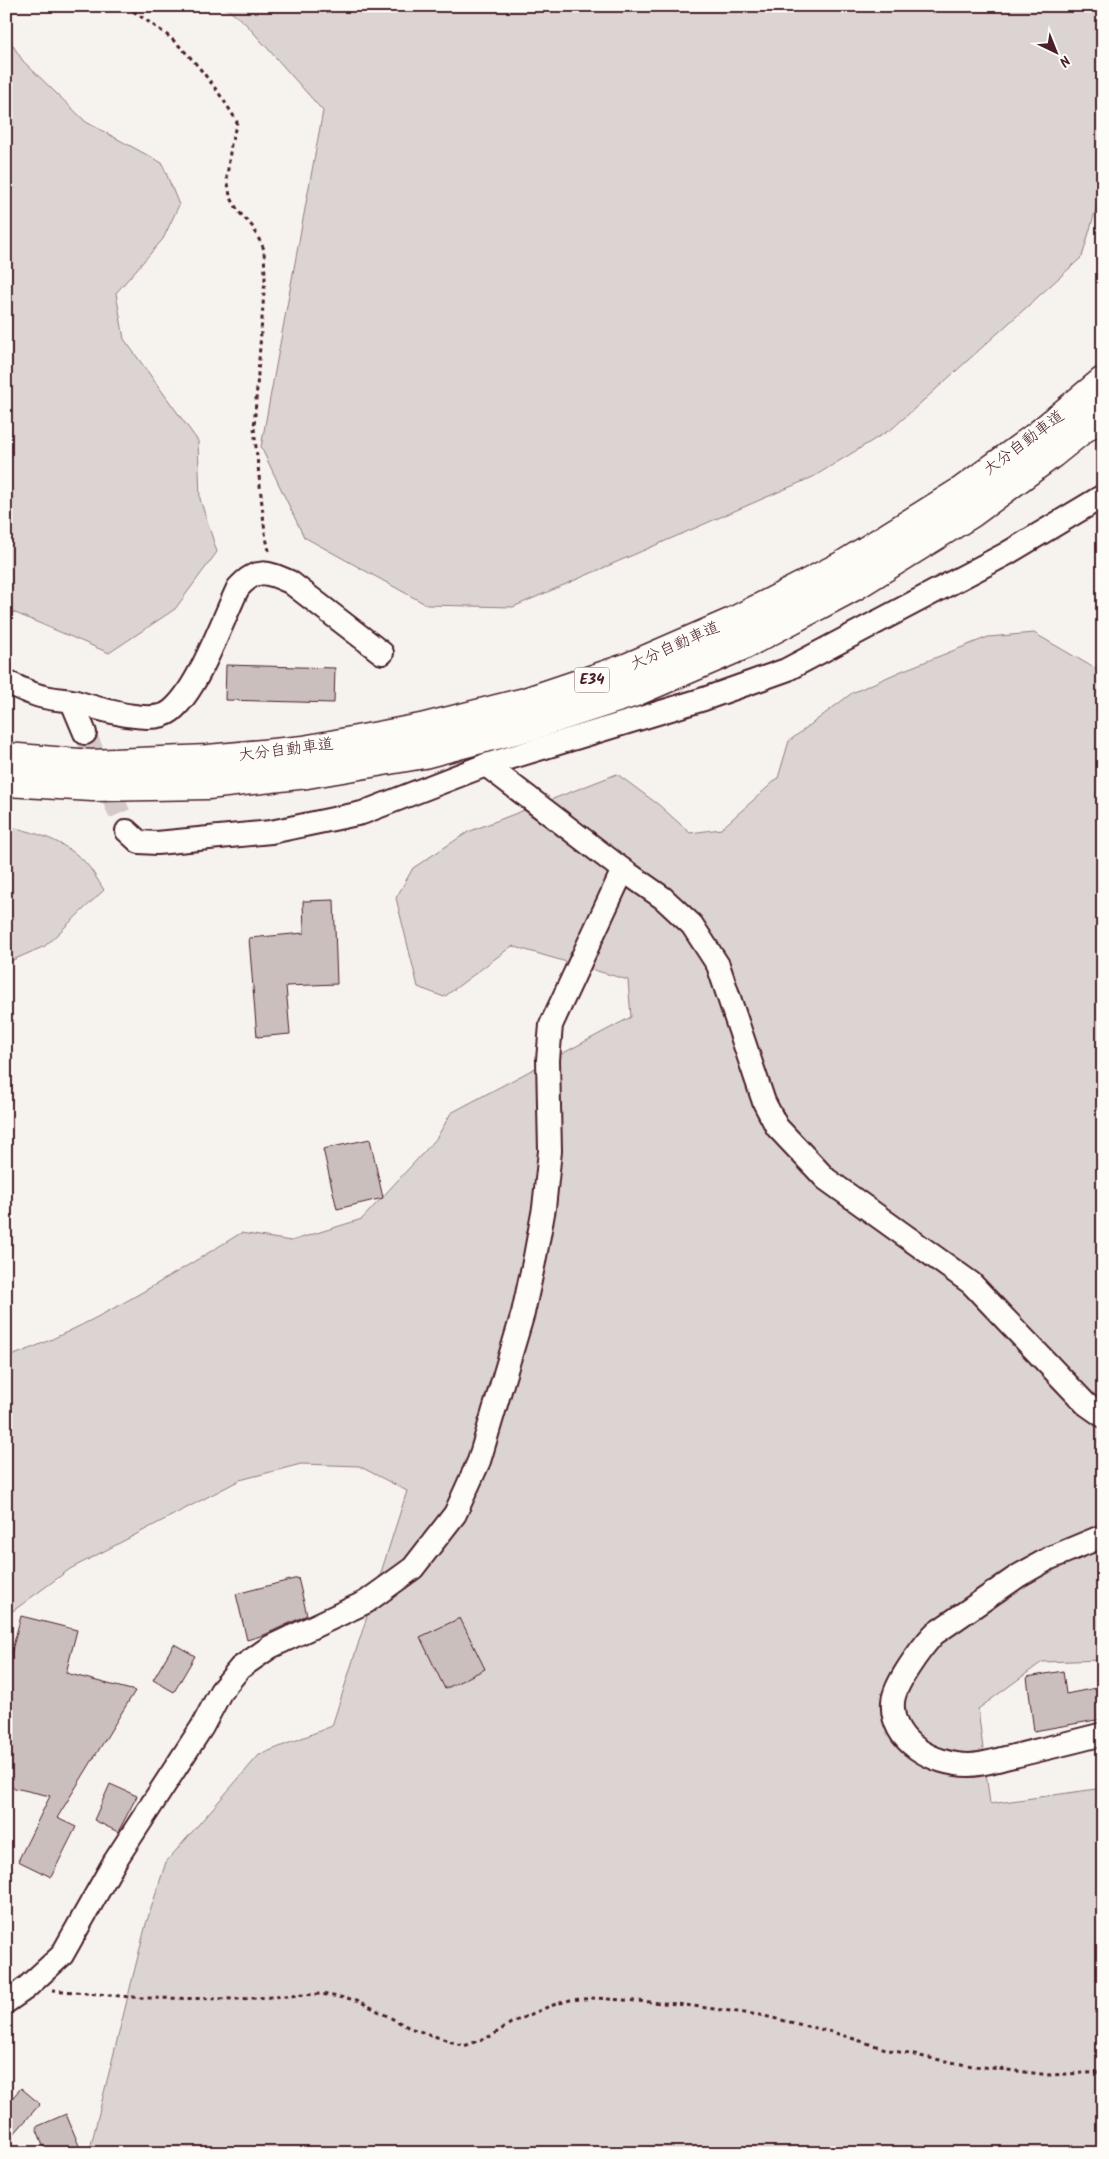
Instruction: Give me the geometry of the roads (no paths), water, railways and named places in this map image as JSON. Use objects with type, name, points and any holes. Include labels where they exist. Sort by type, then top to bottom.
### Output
[{"type":"highway","name":"大分自動車道","points":[[6,757],[91,764],[208,759],[304,750],[421,728],[525,702],[626,668],[732,622],[844,566],[960,492],[1038,435],[1103,381]]},
{"type":"highway","name":"大分自動車道","points":[[6,782],[93,787],[208,785],[307,774],[424,754],[534,725],[633,693],[742,646],[852,587],[972,513],[1052,454],[1103,413]]},
{"type":"street","points":[[127,831],[139,842],[157,844],[272,832],[308,826],[362,813],[486,765],[704,698],[786,670],[923,600],[1006,554],[1103,496]]},
{"type":"street","points":[[6,682],[36,695],[72,702],[106,712],[149,717],[170,712],[194,684],[238,588],[246,578],[254,573],[274,575],[290,582],[382,653]]},
{"type":"street","points":[[72,702],[85,733]]},
{"type":"street","points":[[486,765],[623,870],[664,898],[692,925],[718,965],[764,1102],[777,1127],[826,1179],[971,1283],[1086,1404],[1103,1416]]},
{"type":"street","points":[[6,2002],[26,1988],[62,1955],[119,1854],[202,1727],[221,1691],[240,1668],[270,1647],[366,1602],[413,1568],[455,1514],[479,1460],[523,1313],[544,1208],[550,1152],[548,1060],[551,1024],[623,870]]},
{"type":"street","points":[[1103,1536],[1050,1558],[1018,1576],[934,1634],[904,1674],[892,1700],[894,1716],[909,1742],[920,1753],[953,1764],[980,1764],[1103,1734]]},
{"type":"tunnel","points":[[85,733],[127,831]]}]
